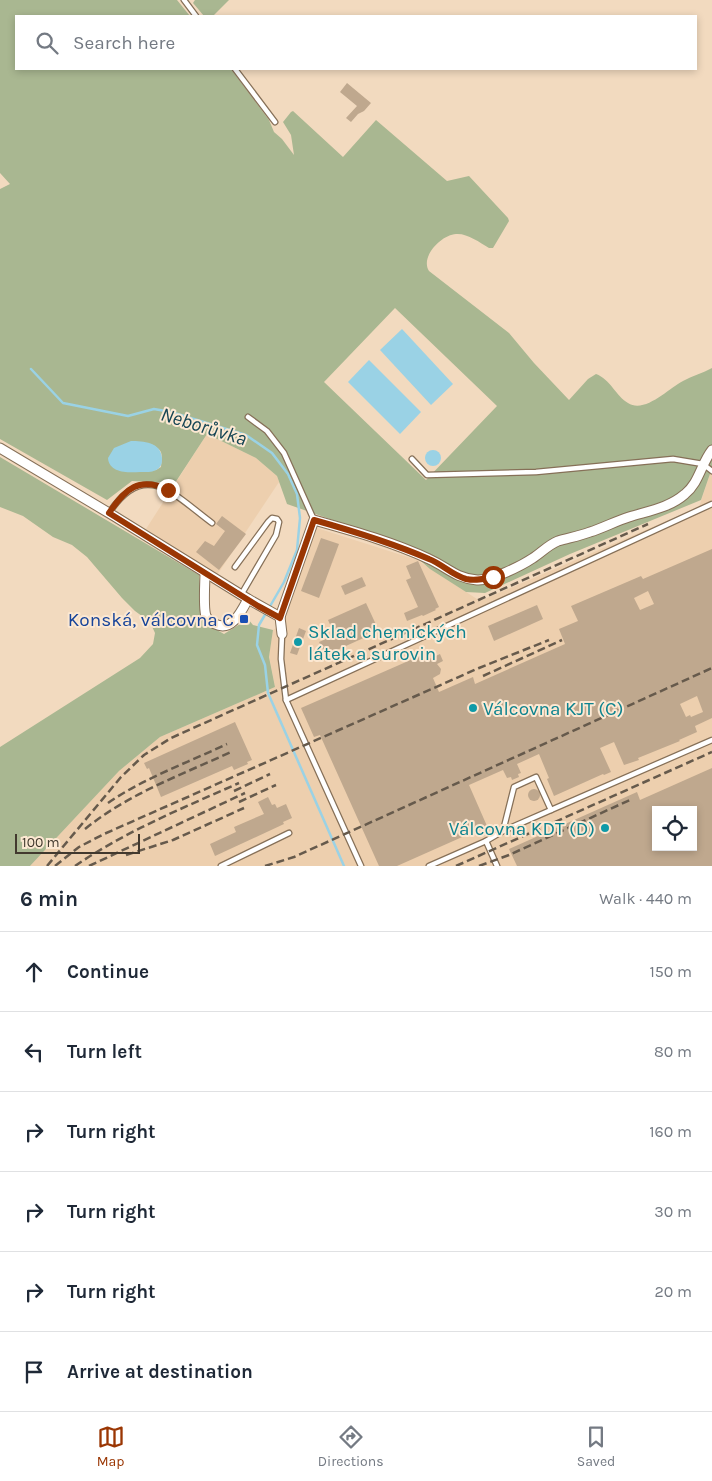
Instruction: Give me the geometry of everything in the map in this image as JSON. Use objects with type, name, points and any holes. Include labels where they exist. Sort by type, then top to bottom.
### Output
[{"type":"street","points":[[0,448],[258,606],[278,616]]},
{"type":"street","points":[[282,634],[278,616],[314,520],[409,550],[431,559],[452,573],[466,579],[480,580],[493,577],[531,560],[556,542],[590,532],[616,521],[660,508],[676,501],[686,494],[695,483],[703,464],[712,450]]},
{"type":"street","points":[[205,573],[205,615],[211,622],[220,626],[230,625],[239,616],[244,597]]},
{"type":"lane","points":[[184,0],[195,15]]},
{"type":"lane","points":[[236,70],[275,122]]},
{"type":"lane","points":[[248,417],[267,431],[284,453],[314,520]]},
{"type":"lane","points":[[412,459],[427,474],[536,472],[673,459],[703,464],[712,471]]},
{"type":"lane","points":[[109,513],[119,498],[129,490],[140,484],[156,484],[168,490],[212,523]]},
{"type":"lane","points":[[286,700],[712,504]]},
{"type":"lane","points":[[236,567],[268,522],[272,518],[277,518],[279,522],[276,535],[244,597]]},
{"type":"lane","points":[[282,634],[281,659],[286,700],[361,866]]},
{"type":"lane","points":[[429,866],[550,810],[712,740]]},
{"type":"lane","points":[[503,831],[514,787],[536,777],[550,810]]},
{"type":"lane","points":[[221,866],[289,833]]},
{"type":"lane","points":[[486,841],[497,866]]},
{"type":"shaded area","points":[[207,434],[256,458],[277,476],[279,482],[217,575],[146,529]]},
{"type":"shaded area","points":[[712,468],[712,866],[30,866],[119,771],[160,737],[275,687],[269,656],[273,630],[284,623],[291,597],[317,528],[417,560],[480,601],[699,507]]},
{"type":"green space","points":[[0,0],[177,0],[189,15],[15,15],[15,70],[232,70],[269,120],[274,132],[294,155],[291,135],[283,122],[293,111],[343,157],[376,120],[447,181],[469,176],[509,221],[493,248],[489,248],[473,238],[460,234],[444,238],[433,248],[427,259],[429,271],[509,333],[569,400],[588,379],[596,374],[601,376],[628,403],[635,406],[642,405],[657,399],[683,381],[712,368],[712,468],[701,500],[570,554],[485,593],[466,592],[430,569],[401,544],[287,504],[277,476],[256,458],[207,434],[175,483],[132,481],[107,500],[0,439],[0,189],[10,184],[0,173]],"holes":[[[395,308],[497,406],[426,480],[324,382]],[[151,444],[158,449],[162,458],[161,467],[156,470],[141,472]]]},
{"type":"green space","points":[[195,0],[229,0],[214,15],[203,15],[193,3]]},
{"type":"green space","points":[[0,457],[199,575],[203,622],[224,634],[248,619],[253,625],[273,630],[269,657],[275,687],[160,737],[119,771],[30,866],[0,866],[0,747],[140,658],[153,644],[155,633],[150,622],[122,598],[87,557],[72,545],[53,537],[23,516],[0,507]]},
{"type":"water","points":[[402,329],[453,384],[431,405],[380,350]]},
{"type":"water","points":[[369,360],[421,412],[400,434],[348,382]]},
{"type":"water","points":[[131,441],[146,442],[155,446],[161,453],[162,458],[159,468],[150,472],[130,472],[120,471],[112,467],[108,458],[114,448]]},
{"type":"water","points":[[430,450],[436,450],[441,455],[439,464],[430,466],[425,461],[425,455]]},
{"type":"building","points":[[347,83],[371,103],[351,122],[346,118],[357,106],[340,92]]},
{"type":"building","points":[[222,516],[246,534],[219,570],[196,552],[205,541],[214,546],[225,531],[216,524]]},
{"type":"building","points":[[321,538],[339,544],[319,598],[301,591]]},
{"type":"building","name":"Válcovna KJT (C)","points":[[712,549],[712,718],[695,726],[697,732],[638,758],[639,760],[624,765],[614,742],[600,748],[611,772],[554,796],[539,754],[517,764],[521,773],[518,774],[519,777],[512,780],[511,777],[507,778],[503,770],[469,785],[487,826],[397,866],[379,866],[320,735],[314,737],[301,708],[422,655],[425,661],[440,654],[443,661],[437,664],[441,669],[440,674],[433,678],[439,692],[473,677],[475,684],[565,644],[559,629],[578,621],[571,606],[641,576],[643,579]],"holes":[[[648,591],[654,604],[640,610],[634,598]],[[697,696],[703,712],[686,717],[680,704]]]},
{"type":"building","points":[[418,561],[439,607],[423,616],[407,621],[404,613],[418,607],[406,580],[411,578],[406,566]]},
{"type":"building","points":[[362,577],[366,586],[345,595],[341,586]]},
{"type":"building","points":[[366,603],[379,631],[326,655],[319,642],[335,635],[328,620]]},
{"type":"building","points":[[537,605],[543,619],[494,641],[488,626]]},
{"type":"building","name":"Sklad chemických látek a surovin","points":[[299,628],[306,631],[297,655],[290,653]]},
{"type":"building","points":[[235,722],[252,760],[247,762],[248,764],[234,770],[232,766],[161,797],[149,768],[147,769],[144,763]]},
{"type":"building","name":"Válcovna KDT (D)","points":[[712,768],[712,866],[517,866],[509,849],[637,792],[640,800]]},
{"type":"building","points":[[532,789],[536,789],[540,795],[536,801],[532,801],[528,797],[528,793]]},
{"type":"building","points":[[268,797],[272,805],[275,804],[277,808],[286,804],[292,818],[283,822],[284,824],[215,856],[210,844],[236,832],[234,827],[264,814],[258,802]]},
{"type":"waterway","name":"Neborůvka","points":[[31,369],[63,403],[128,416],[154,409],[171,412],[246,435],[272,453],[288,474],[297,494],[300,518],[297,550],[284,582],[269,608]]},
{"type":"waterway","name":"Neborůvka","points":[[266,613],[259,625],[257,645],[265,665],[268,693],[344,866]]},
{"type":"railway","points":[[47,866],[121,777],[144,755],[171,738],[648,524]]},
{"type":"railway","points":[[55,866],[79,847],[104,834],[479,668],[549,640]]},
{"type":"railway","points":[[483,676],[562,640]]},
{"type":"railway","points":[[265,866],[294,857],[712,668]]},
{"type":"railway","points":[[108,803],[151,778],[227,744]]},
{"type":"railway","points":[[85,829],[137,795],[231,752]]},
{"type":"railway","points":[[456,866],[712,752]]},
{"type":"railway","points":[[234,791],[270,774]]},
{"type":"railway","points":[[75,866],[94,853],[135,831],[239,783]]},
{"type":"railway","points":[[239,802],[276,785]]},
{"type":"railway","points":[[89,866],[245,793]]},
{"type":"railway","points":[[479,866],[509,855],[632,799]]},
{"type":"railway","points":[[126,855],[173,840],[244,808]]},
{"type":"place","name":"Konská, válcovna C","points":[[244,619]]},
{"type":"place","name":"Sklad chemických látek a surovin","points":[[298,642]]},
{"type":"place","name":"Válcovna KJT (C)","points":[[473,708]]},
{"type":"place","name":"Válcovna KDT (D)","points":[[605,828]]},
{"type":"route","points":[[168,490],[156,484],[140,484],[119,498],[109,513],[280,618],[314,520],[409,550],[431,559],[452,573],[466,579],[480,580],[493,577]]}]
